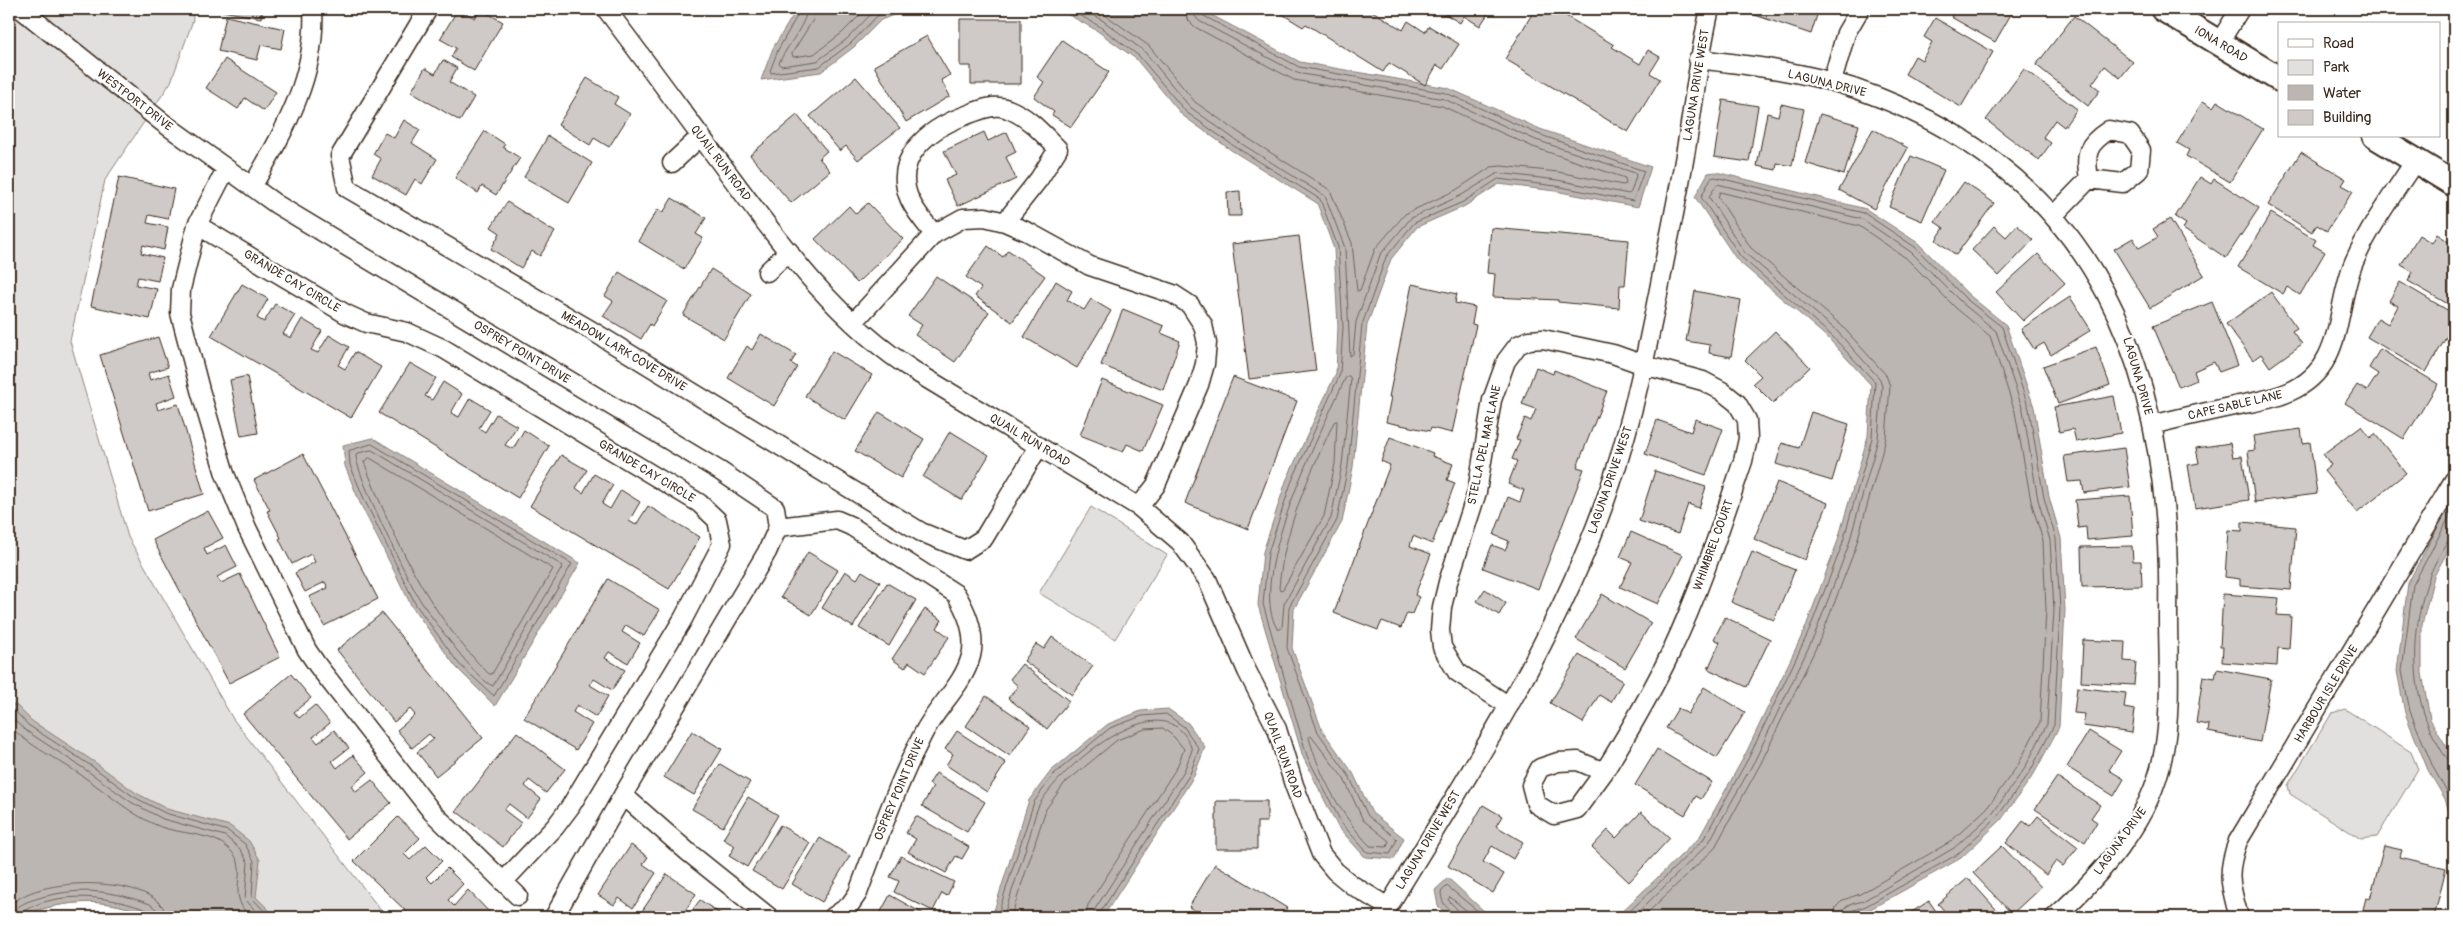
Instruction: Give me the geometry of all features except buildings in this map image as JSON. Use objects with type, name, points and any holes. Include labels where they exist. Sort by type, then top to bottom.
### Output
[{"type":"street","name":"WESTPORT DRIVE","points":[[21,9],[162,122],[252,187]]},
{"type":"street","points":[[252,187],[285,129],[300,93],[311,47],[313,9]]},
{"type":"street","name":"MEADOW LARK COVE DRIVE","points":[[428,9],[340,156],[347,188],[589,329],[920,532],[965,550],[984,538],[1039,446]]},
{"type":"street","name":"LAGUNA DRIVE WEST","points":[[1385,912],[1509,706],[1561,608],[1590,540],[1619,459],[1644,366],[1686,149],[1698,59],[1710,9]]},
{"type":"street","points":[[1832,82],[1846,33],[1860,9]]},
{"type":"street","name":"IONA ROAD","points":[[2163,9],[2278,78]]},
{"type":"street","points":[[2219,43],[2240,9]]},
{"type":"street","name":"QUAIL RUN ROAD","points":[[611,11],[763,220],[853,324],[897,360],[1139,507],[1180,542],[1206,579],[1247,671],[1276,729],[1294,785],[1321,854],[1335,870],[1385,912]]},
{"type":"street","name":"LAGUNA DRIVE","points":[[1698,59],[1744,64],[1832,82],[1852,88],[1906,108],[1965,140],[2019,181],[2054,216],[2089,262],[2116,310],[2142,382],[2152,425],[2166,532],[2169,579],[2164,753],[2151,797],[2138,820],[2090,883],[2055,917]]},
{"type":"street","points":[[934,234],[910,199],[905,175],[911,154],[924,138],[944,123],[986,108],[1006,108],[1027,119],[1058,149],[1039,179],[1005,222]]},
{"type":"street","points":[[672,163],[701,136]]},
{"type":"street","points":[[2378,138],[2454,184]]},
{"type":"street","name":"CAPE SABLE LANE","points":[[2152,425],[2269,399],[2289,392],[2307,382],[2322,366],[2333,347],[2354,261],[2377,220],[2415,161]]},
{"type":"street","points":[[226,169],[197,225],[181,288],[180,313],[223,465],[247,528],[307,650],[318,666],[432,812],[518,896]]},
{"type":"street","points":[[2054,216],[2089,179]]},
{"type":"street","name":"OSPREY POINT DRIVE","points":[[252,187],[347,248],[720,471],[775,508],[778,527],[838,520],[851,526],[956,594],[966,612],[971,633],[972,654],[963,676],[924,732],[894,795],[858,892],[849,906],[833,917]]},
{"type":"street","points":[[853,324],[934,234],[963,218],[985,217],[1005,222],[1028,232],[1090,266],[1173,294],[1190,305],[1203,324],[1207,344],[1206,364],[1199,385],[1156,485],[1139,507]]},
{"type":"street","name":"GRANDE CAY CIRCLE","points":[[197,225],[346,314],[366,323],[407,332],[444,349],[699,503],[717,520],[722,544],[683,619],[625,718],[570,807],[555,827],[503,882]]},
{"type":"street","points":[[767,272],[789,251]]},
{"type":"street","name":"STELLA DEL MAR LANE","points":[[1509,706],[1457,672],[1442,647],[1440,630],[1442,607],[1448,582],[1477,492],[1492,400],[1498,378],[1506,361],[1518,345],[1529,340],[1544,339],[1613,354],[1644,366]]},
{"type":"street","name":"WHIMBREL COURT","points":[[1604,772],[1642,710],[1671,652],[1699,588],[1722,526],[1748,440],[1747,420],[1737,403],[1722,390],[1688,376],[1644,366]]},
{"type":"street","name":"HARBOUR ISLE DRIVE","points":[[2239,917],[2230,884],[2230,862],[2238,841],[2454,480]]},
{"type":"street","points":[[554,917],[623,795],[767,552],[778,527]]},
{"type":"street","points":[[623,795],[688,852],[769,917]]},
{"type":"green space","points":[[9,9],[192,9],[193,20],[171,82],[105,180],[70,341],[128,537],[233,719],[386,917],[151,917],[138,911],[112,904],[86,902],[59,905],[9,917]]},
{"type":"green space","points":[[1091,507],[1167,555],[1115,639],[1039,593]]},
{"type":"green space","points":[[2345,709],[2411,752],[2418,769],[2377,837],[2361,839],[2290,794],[2288,785],[2332,713]]},
{"type":"water","points":[[797,9],[908,9],[881,20],[854,47],[821,72],[761,80],[773,48]]},
{"type":"water","points":[[1058,9],[1200,9],[1300,62],[1448,88],[1540,129],[1651,167],[1638,207],[1555,191],[1499,184],[1465,206],[1417,227],[1391,259],[1367,325],[1353,467],[1342,522],[1294,609],[1292,648],[1322,730],[1353,773],[1372,813],[1404,838],[1394,859],[1365,857],[1338,827],[1303,757],[1258,605],[1263,552],[1286,481],[1336,373],[1338,327],[1334,249],[1317,203],[1231,150],[1182,115],[1136,59],[1096,30]]},
{"type":"water","points":[[1716,172],[1866,209],[1918,243],[1969,295],[2006,325],[2034,407],[2049,497],[2061,538],[2065,610],[2059,727],[2034,774],[2001,820],[1961,858],[1867,911],[1844,917],[1616,917],[1699,838],[1745,755],[1805,629],[1837,543],[1868,436],[1871,385],[1829,339],[1737,260],[1695,197],[1708,173]]},
{"type":"water","points":[[373,438],[580,563],[495,706],[456,667],[412,607],[360,503],[345,466],[343,445]]},
{"type":"water","points":[[2454,497],[2454,540],[2434,576],[2422,625],[2422,673],[2430,719],[2454,759],[2454,826],[2445,799],[2428,770],[2405,713],[2397,671],[2408,583]]},
{"type":"water","points":[[9,703],[17,706],[32,721],[96,763],[136,793],[167,809],[230,826],[249,841],[260,860],[256,897],[276,917],[151,917],[138,911],[112,904],[86,902],[59,905],[9,917]]},
{"type":"water","points":[[1168,709],[1188,723],[1205,747],[1194,776],[1103,917],[992,917],[1029,800],[1051,771],[1108,724],[1141,711]]},
{"type":"water","points":[[1448,878],[1485,912],[1501,917],[1450,917],[1438,906],[1435,890]]}]
